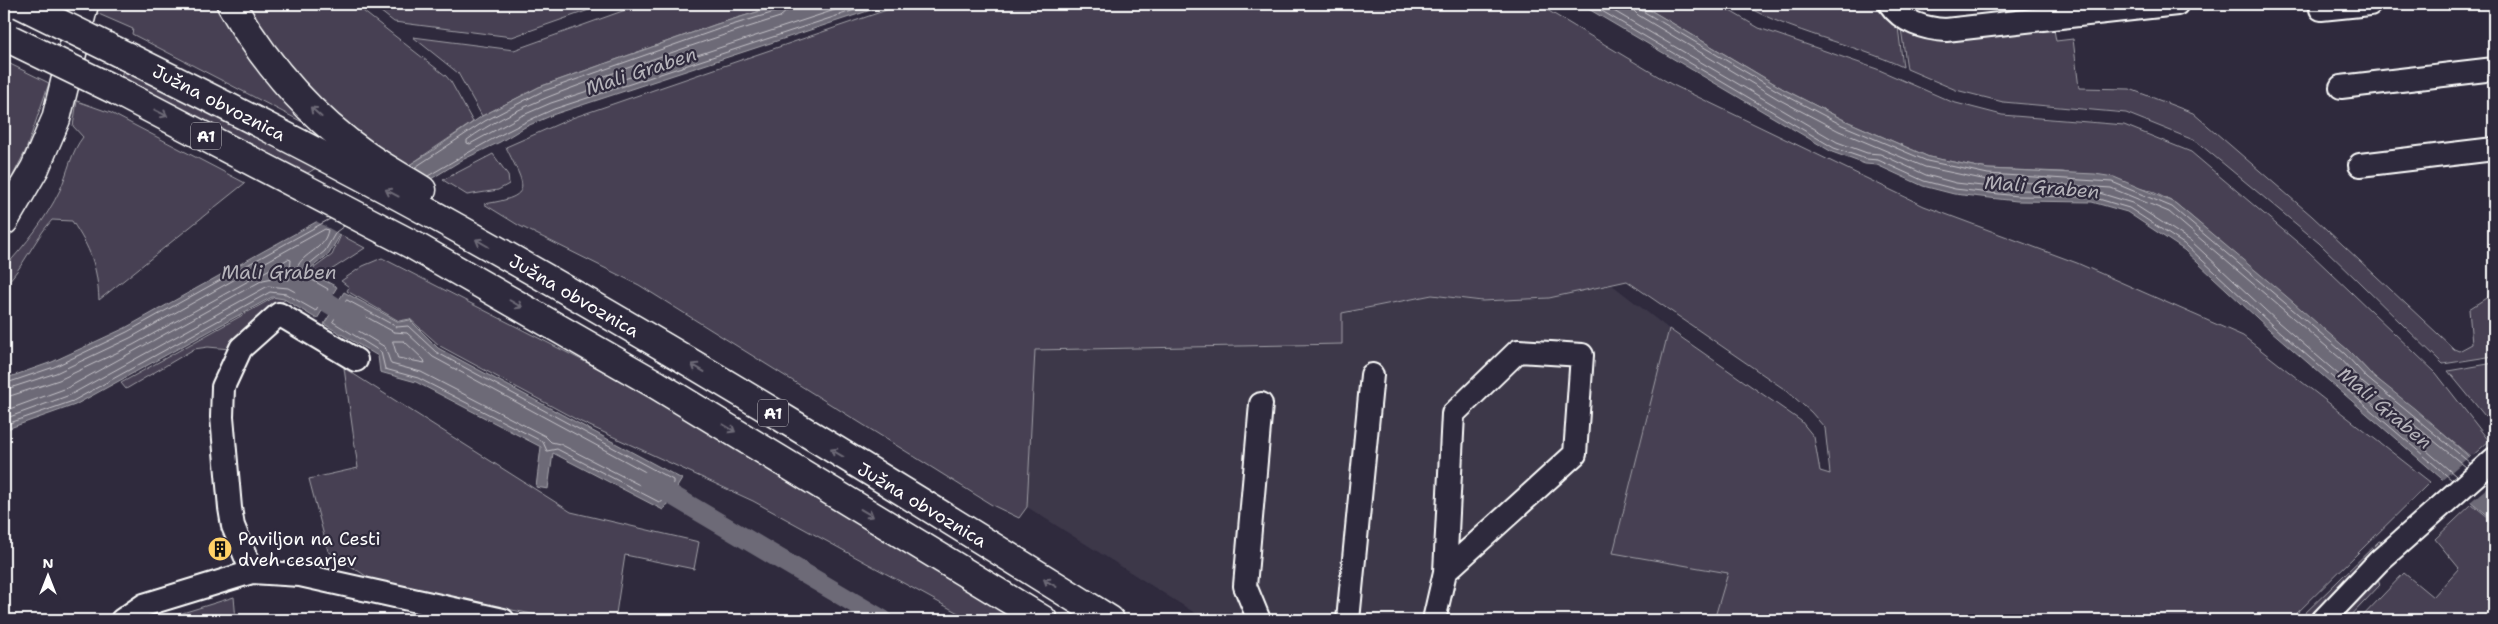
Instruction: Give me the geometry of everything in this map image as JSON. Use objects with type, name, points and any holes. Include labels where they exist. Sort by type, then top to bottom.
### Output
[{"type":"highway","name":"Južna obvoznica","points":[[20,4],[330,160],[450,224],[677,355],[1110,620]]},
{"type":"highway","points":[[4,221],[35,168],[56,119],[84,4]]},
{"type":"highway","points":[[231,4],[272,68],[295,94],[352,145],[436,198],[445,211],[450,224]]},
{"type":"highway","name":"Južna obvoznica","points":[[6,38],[117,91],[413,245],[657,385],[1043,620]]},
{"type":"street","points":[[1890,4],[1898,13],[1918,25],[1946,30],[2177,4]]},
{"type":"street","points":[[2321,10],[2370,4]]},
{"type":"street","points":[[2341,87],[2494,69]]},
{"type":"street","points":[[2360,165],[2494,149]]},
{"type":"street","points":[[252,572],[233,526],[230,508],[222,417],[223,387],[232,364],[241,348],[279,314],[356,360]]},
{"type":"street","points":[[1434,620],[1445,572],[1453,414],[1518,351],[1582,355],[1575,454],[1445,572]]},
{"type":"street","points":[[1348,620],[1372,375]]},
{"type":"street","points":[[1259,620],[1245,586],[1260,404]]},
{"type":"street","points":[[2323,620],[2379,561],[2494,459]]},
{"type":"street","points":[[122,620],[144,605],[252,572],[300,575],[503,620]]},
{"type":"shaded area","points":[[96,4],[222,4],[310,126],[132,34],[133,29],[94,12]]},
{"type":"shaded area","points":[[245,4],[354,4],[446,76],[473,122],[405,168],[347,123],[344,125],[278,55]]},
{"type":"shaded area","points":[[371,4],[606,4],[512,37],[394,22]]},
{"type":"shaded area","points":[[642,4],[784,4],[717,24],[539,87],[482,116],[458,73],[413,37],[514,50]]},
{"type":"shaded area","points":[[904,4],[1537,4],[1671,84],[1924,206],[2077,263],[2243,336],[2430,482],[2290,620],[1714,620],[1728,573],[1613,553],[1669,329],[1801,421],[1814,437],[1820,471],[1830,474],[1825,428],[1811,412],[1787,391],[1627,281],[1549,298],[1482,301],[1432,295],[1342,313],[1342,344],[1035,350],[1027,507],[1019,518],[992,505],[639,285],[518,225],[484,204],[512,197],[519,193],[522,188],[518,172],[506,147],[572,118]]},
{"type":"shaded area","points":[[1640,4],[1718,4],[1759,28],[1877,69],[1952,102],[2002,115],[2124,125],[2191,152],[2309,252],[2436,373],[2489,441],[2471,457],[2371,374],[2349,351],[2175,203],[2151,191],[2063,172],[1988,169],[1929,157],[1844,120],[1785,90]]},
{"type":"shaded area","points":[[1742,4],[1878,4],[1897,19],[1903,67],[1781,23]]},
{"type":"shaded area","points":[[1900,22],[2053,24],[2056,41],[2073,39],[2079,88],[2130,89],[2193,113],[2312,216],[2454,349],[2459,351],[2472,344],[2469,309],[2494,293],[2494,356],[2443,364],[2319,243],[2196,141],[2126,113],[2003,102],[1956,90],[1907,69]]},
{"type":"shaded area","points":[[4,61],[49,83],[26,150],[4,193]]},
{"type":"shaded area","points":[[123,69],[316,168],[308,173],[121,78]]},
{"type":"shaded area","points":[[77,101],[111,113],[245,183],[99,300],[97,277],[92,258],[72,221],[52,220],[39,236],[17,271],[4,286],[4,268],[42,221],[60,190],[75,149],[83,137],[73,126]]},
{"type":"shaded area","points":[[493,154],[508,175],[509,184],[498,190],[467,195],[443,180]]},
{"type":"shaded area","points":[[341,235],[365,248],[274,307],[230,349],[208,347],[194,349],[126,389],[121,383],[273,298],[332,255]]},
{"type":"shaded area","points":[[382,258],[652,396],[1023,620],[971,620],[753,501],[581,422],[440,346],[410,319],[399,321],[347,291],[349,287],[341,281],[363,266]]},
{"type":"shaded area","points":[[1611,284],[1669,329],[1613,552],[1729,573],[1714,620],[1206,620],[1027,507],[1034,350],[1342,344],[1342,313],[1432,295],[1482,301],[1549,298]]},
{"type":"shaded area","points":[[2494,363],[2494,427],[2448,371]]},
{"type":"shaded area","points":[[344,368],[571,512],[699,542],[694,569],[625,555],[615,620],[562,620],[432,594],[369,578],[328,551],[309,479],[358,468]]},
{"type":"shaded area","points":[[2472,504],[2494,522],[2494,620],[2359,620],[2404,573],[2433,597],[2459,568],[2435,539]]},
{"type":"shaded area","points":[[2379,541],[2383,542],[2305,620],[2298,620]]},
{"type":"shaded area","points":[[2378,578],[2380,585],[2347,620],[2339,620]]},
{"type":"shaded area","points":[[234,597],[236,620],[160,620]]},
{"type":"water","name":"Mali Graben","points":[[784,4],[889,4],[555,114],[525,127],[500,142],[462,160],[340,235],[329,254],[307,271],[337,287],[317,319],[284,299],[272,297],[75,405],[4,430],[4,379],[52,362],[125,328],[316,222],[432,151],[482,116],[539,87],[717,24]]},
{"type":"water","name":"Mali Graben","points":[[1580,4],[1640,4],[1785,90],[1844,120],[1929,157],[1988,169],[2095,174],[2114,177],[2175,203],[2286,296],[2349,351],[2371,374],[2415,409],[2494,479],[2494,520],[2441,478],[2270,330],[2184,250],[2127,212],[2092,202],[2017,201],[1954,194],[1923,186],[1877,165],[1865,164],[1832,152]]},
{"type":"water","points":[[344,292],[399,322],[410,320],[438,348],[682,479],[663,510],[553,453],[548,489],[536,487],[541,447],[416,382],[380,372],[378,356],[324,324]]},
{"type":"pier","points":[[404,165],[431,183],[343,236],[314,220]]},
{"type":"pier","points":[[2472,454],[2494,475],[2494,482],[2469,503],[2441,481]]},
{"type":"waterway","points":[[304,288],[358,321]]},
{"type":"waterway","points":[[648,481],[883,620]]},
{"type":"place","name":"Paviljon na Cesti dveh cesarjev","points":[[220,549]]}]
